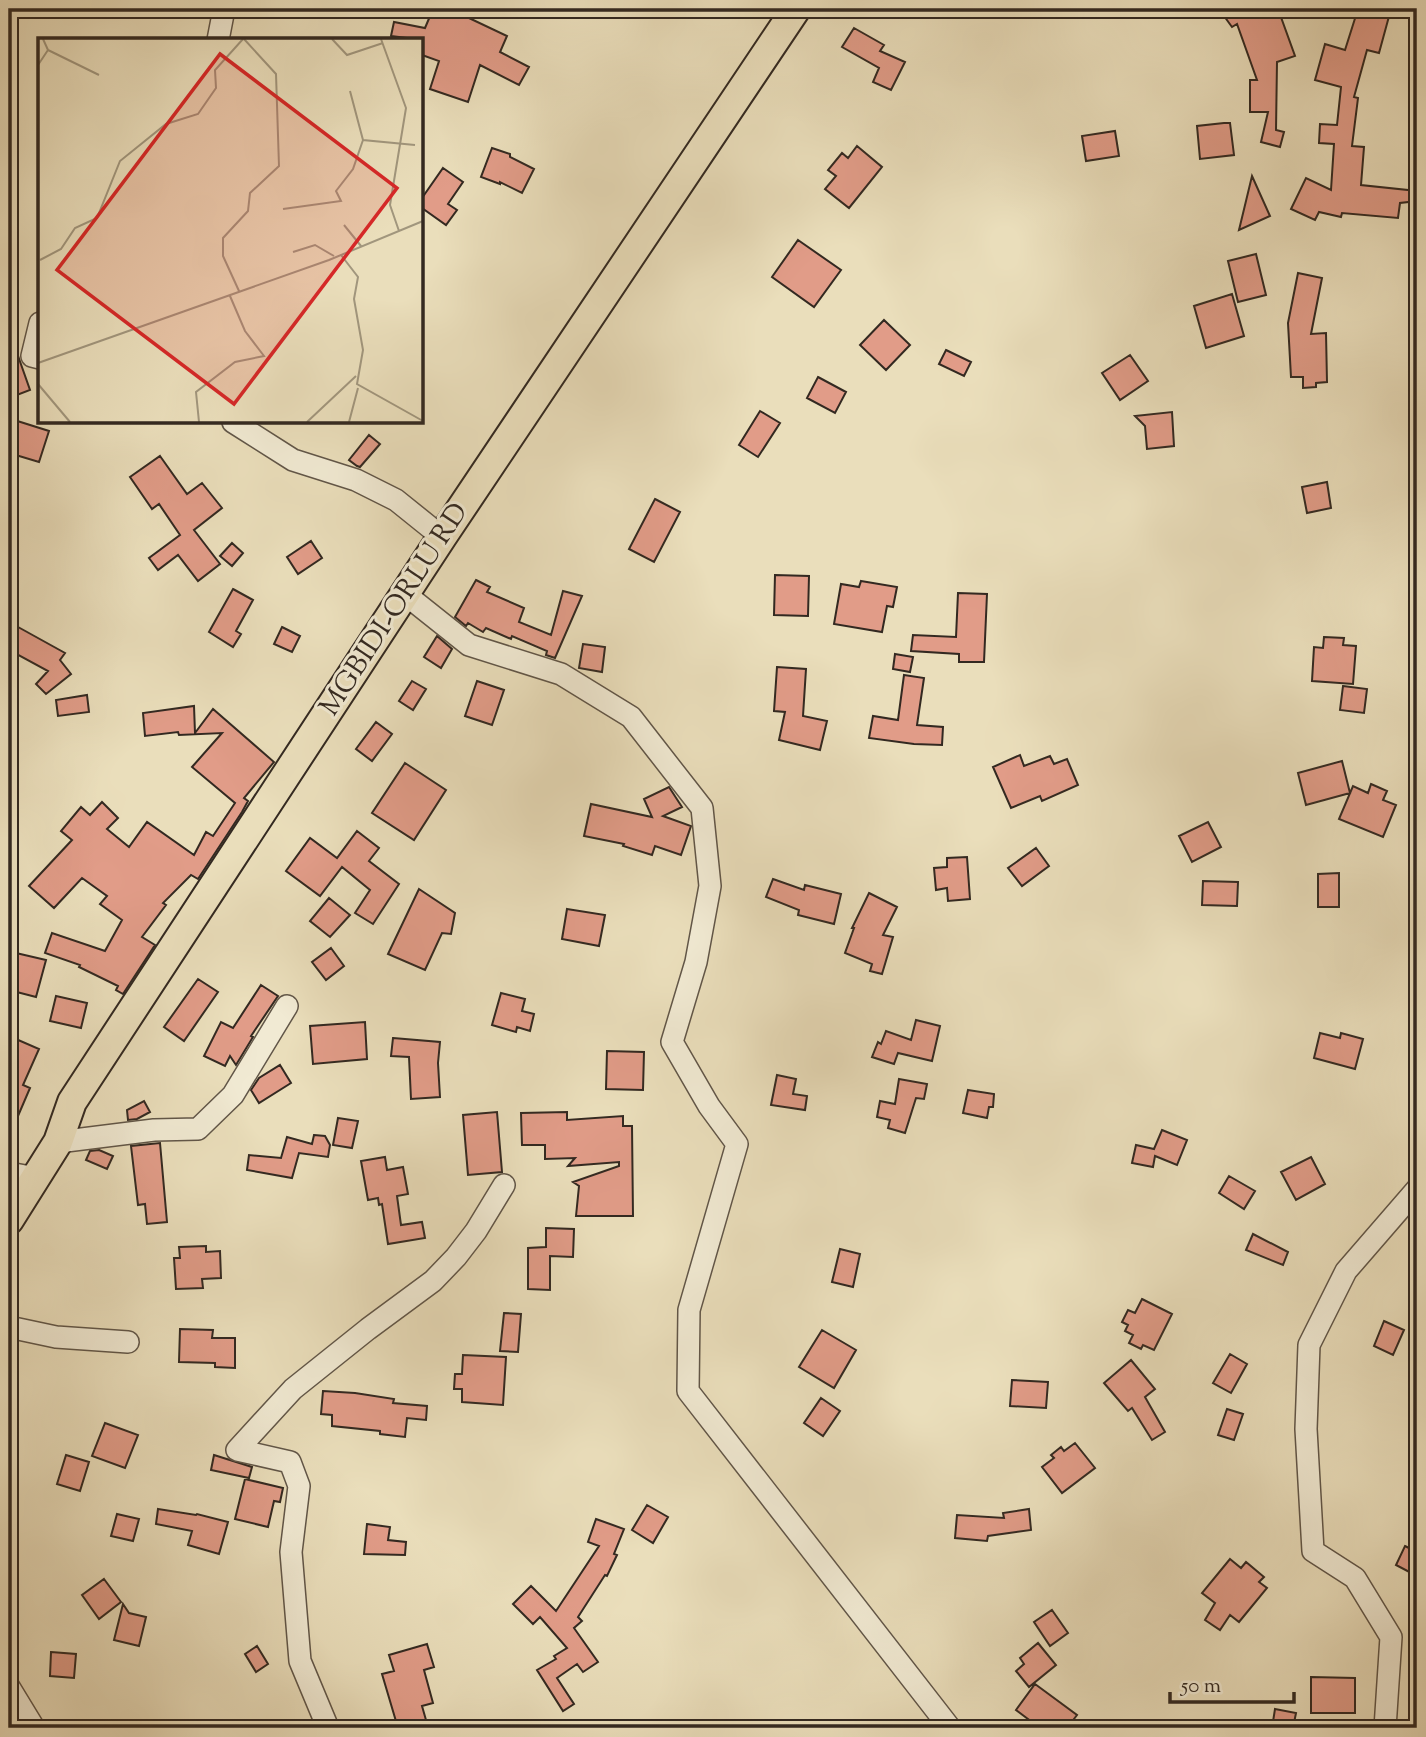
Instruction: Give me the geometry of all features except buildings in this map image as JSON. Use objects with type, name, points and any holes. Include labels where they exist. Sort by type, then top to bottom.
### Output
[{"type":"main road","name":"MGBIDI-ORLU RD","points":[[9,1220],[58,1142],[72,1102],[442,537],[796,9]]},
{"type":"street","points":[[218,38],[224,9]]},
{"type":"street","points":[[38,331],[32,356],[38,358]]},
{"type":"street","points":[[236,424],[293,460],[356,480],[396,500],[442,537]]},
{"type":"street","points":[[405,594],[469,645],[561,674],[631,717],[702,808],[710,886],[696,962],[672,1042],[709,1106],[737,1144],[689,1310],[688,1391],[950,1728]]},
{"type":"street","points":[[58,1142],[154,1130],[198,1129],[233,1095],[286,1006]]},
{"type":"street","points":[[9,1172],[36,1178]]},
{"type":"street","points":[[327,1728],[300,1661],[291,1552],[299,1486],[290,1462],[237,1450],[293,1389],[432,1281],[456,1257],[476,1231],[504,1185]]},
{"type":"street","points":[[1385,1728],[1391,1637],[1355,1578],[1313,1551],[1306,1429],[1309,1346],[1346,1271],[1417,1189]]},
{"type":"street","points":[[9,1327],[57,1337],[128,1342]]},
{"type":"street","points":[[9,1687],[34,1728]]}]
